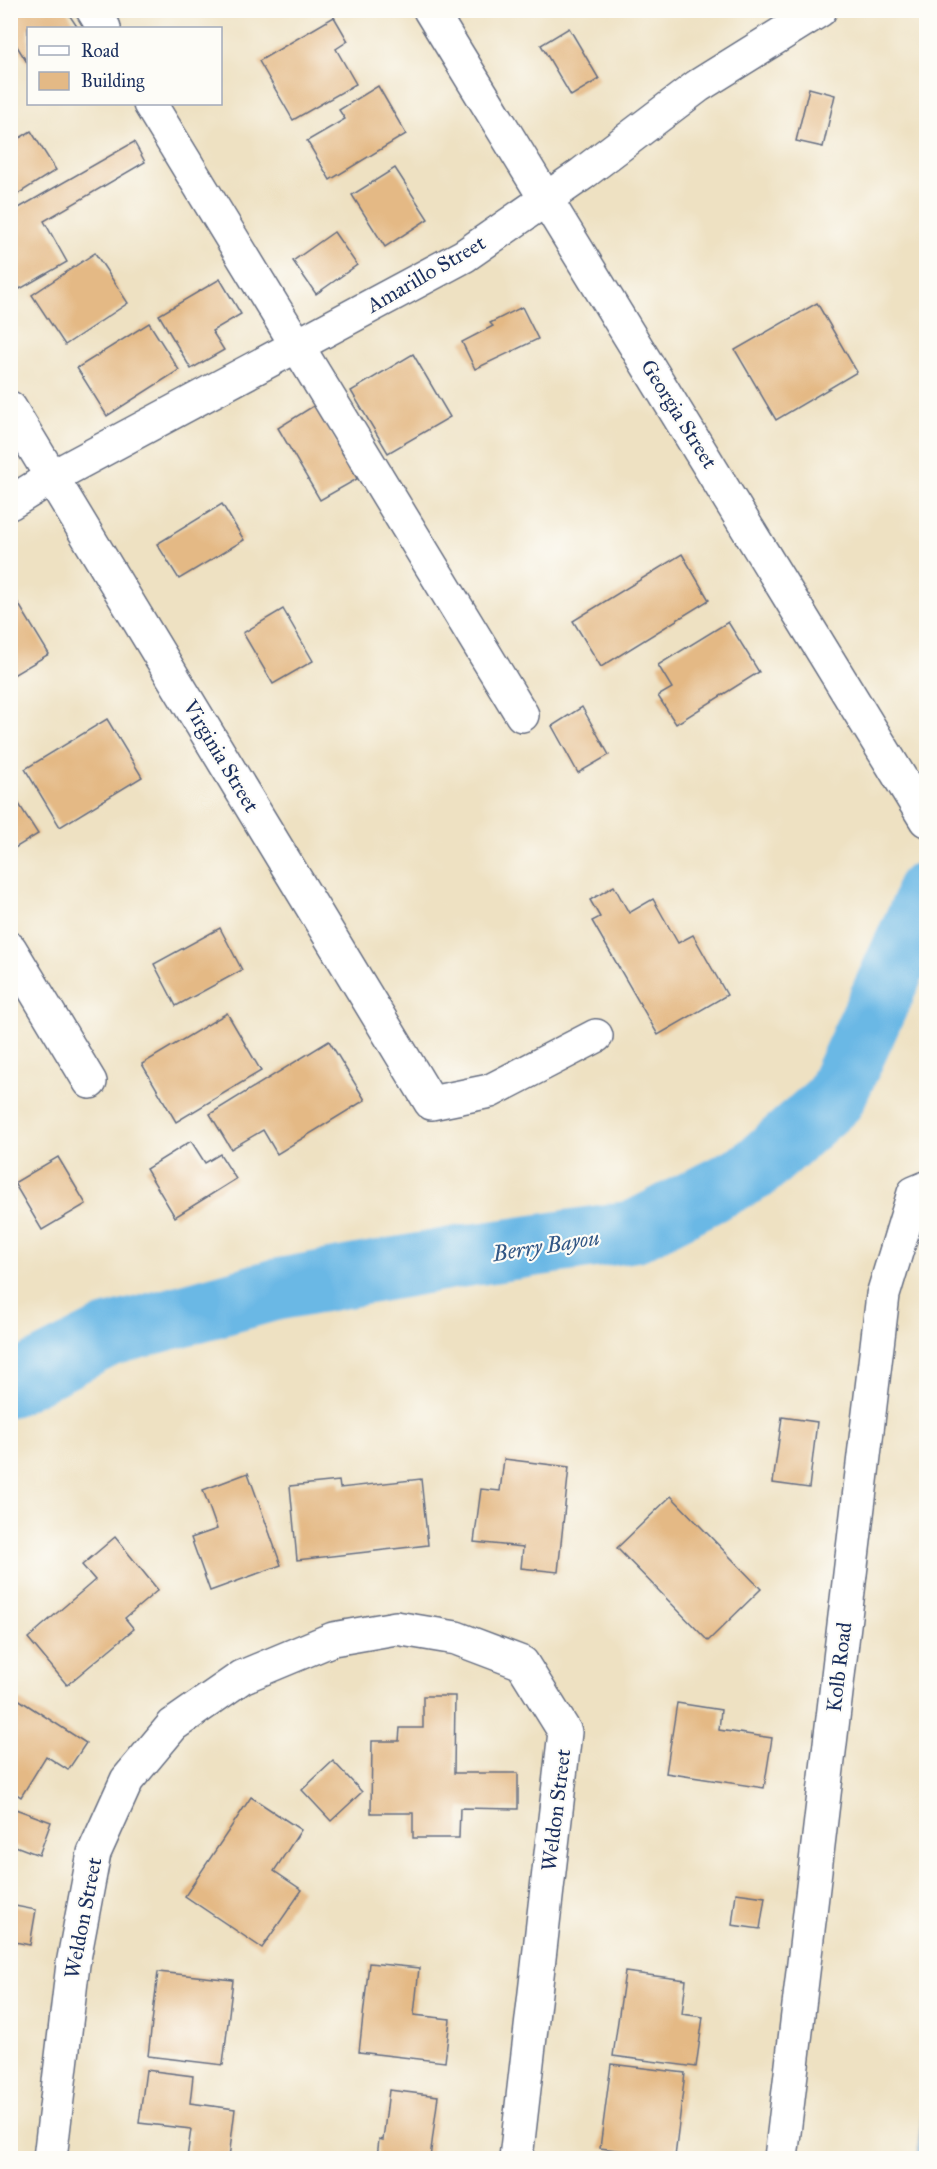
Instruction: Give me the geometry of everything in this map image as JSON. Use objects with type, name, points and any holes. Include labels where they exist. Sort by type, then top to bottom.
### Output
[{"type":"street","points":[[93,10],[103,27]]},
{"type":"street","name":"Georgia Street","points":[[430,10],[927,820]]},
{"type":"street","name":"Amarillo Street","points":[[10,503],[52,477],[464,256],[582,174],[698,86],[820,10]]},
{"type":"street","points":[[151,105],[522,715]]},
{"type":"street","name":"Virginia Street","points":[[10,408],[431,1103],[490,1091],[596,1036]]},
{"type":"street","points":[[10,950],[90,1082]]},
{"type":"street","name":"Kolb Road","points":[[781,2158],[883,1294],[914,1193],[927,1188]]},
{"type":"street","name":"Weldon Street","points":[[50,2158],[73,1964],[94,1853],[127,1780],[173,1725],[242,1677],[333,1639],[396,1628],[456,1638],[522,1663],[565,1732],[516,2158]]},
{"type":"water","points":[[926,2081],[926,2158],[917,2158]]},
{"type":"building","points":[[10,10],[66,10],[77,27],[27,27],[27,62],[10,35]]},
{"type":"building","points":[[334,17],[348,41],[336,49],[356,84],[293,120],[259,61]]},
{"type":"building","points":[[569,28],[599,79],[571,96],[541,45]]},
{"type":"building","points":[[378,86],[406,134],[330,180],[307,141],[345,119],[339,110]]},
{"type":"building","points":[[809,88],[835,95],[823,147],[796,141]]},
{"type":"building","points":[[31,131],[56,170],[10,199],[10,144]]},
{"type":"building","points":[[134,142],[145,162],[44,221],[67,262],[20,289],[10,272],[10,213]]},
{"type":"building","points":[[395,168],[428,219],[385,247],[352,195]]},
{"type":"building","points":[[334,232],[357,265],[316,294],[293,261]]},
{"type":"building","points":[[95,253],[128,303],[65,345],[32,295]]},
{"type":"building","points":[[220,279],[241,314],[212,331],[224,350],[191,369],[159,315]]},
{"type":"building","points":[[817,303],[857,372],[776,420],[735,350]]},
{"type":"building","points":[[522,307],[538,339],[475,369],[462,342],[493,326],[490,323]]},
{"type":"building","points":[[149,323],[179,370],[107,416],[77,368]]},
{"type":"building","points":[[413,354],[450,417],[388,453],[351,391]]},
{"type":"building","points":[[315,405],[357,479],[320,500],[278,428]]},
{"type":"building","points":[[222,504],[244,540],[179,579],[157,544]]},
{"type":"building","points":[[682,554],[709,600],[601,667],[573,621]]},
{"type":"building","points":[[15,598],[49,654],[10,677],[10,600]]},
{"type":"building","points":[[283,609],[313,661],[273,684],[243,633]]},
{"type":"building","points":[[728,622],[759,672],[676,724],[658,696],[672,688],[658,665]]},
{"type":"building","points":[[582,707],[609,755],[578,773],[552,726]]},
{"type":"building","points":[[107,719],[142,777],[60,827],[25,769]]},
{"type":"building","points":[[10,790],[38,834],[10,851]]},
{"type":"building","points":[[614,886],[629,913],[653,899],[678,943],[693,935],[727,995],[658,1035],[592,921],[600,917],[590,900]]},
{"type":"building","points":[[220,928],[242,970],[176,1006],[154,964]]},
{"type":"building","points":[[227,1013],[261,1071],[176,1122],[142,1064]]},
{"type":"building","points":[[329,1041],[365,1100],[277,1154],[263,1130],[231,1149],[210,1114]]},
{"type":"building","points":[[191,1141],[205,1163],[220,1154],[236,1179],[175,1217],[146,1169]]},
{"type":"building","points":[[58,1157],[86,1204],[42,1230],[14,1183]]},
{"type":"building","points":[[782,1417],[817,1422],[809,1488],[773,1483]]},
{"type":"building","points":[[504,1459],[569,1467],[558,1572],[521,1568],[523,1547],[474,1542],[481,1489],[500,1491]]},
{"type":"building","points":[[248,1473],[281,1565],[210,1591],[191,1538],[217,1529],[203,1490]]},
{"type":"building","points":[[421,1479],[428,1545],[297,1560],[290,1486],[339,1481],[340,1488]]},
{"type":"building","points":[[671,1496],[761,1589],[708,1641],[617,1548]]},
{"type":"building","points":[[115,1537],[158,1590],[125,1618],[134,1629],[67,1685],[28,1638],[95,1580],[82,1565]]},
{"type":"building","points":[[423,1696],[455,1696],[454,1773],[518,1773],[518,1809],[460,1808],[459,1838],[413,1838],[413,1813],[371,1813],[372,1741],[399,1741],[400,1728],[423,1728]]},
{"type":"building","points":[[18,1699],[86,1743],[68,1770],[46,1756],[21,1797],[10,1790],[10,1712]]},
{"type":"building","points":[[677,1703],[721,1710],[719,1730],[772,1738],[764,1788],[666,1773]]},
{"type":"building","points":[[333,1761],[362,1792],[331,1821],[302,1790]]},
{"type":"building","points":[[251,1797],[301,1830],[274,1871],[302,1890],[262,1948],[185,1896]]},
{"type":"building","points":[[10,1807],[51,1822],[39,1855],[10,1844]]},
{"type":"building","points":[[736,1893],[765,1897],[760,1929],[732,1925]]},
{"type":"building","points":[[10,1905],[36,1910],[30,1945],[10,1941]]},
{"type":"building","points":[[369,1963],[419,1968],[414,2015],[450,2019],[445,2062],[359,2052]]},
{"type":"building","points":[[158,1972],[233,1980],[223,2065],[148,2056]]},
{"type":"building","points":[[625,1972],[686,1980],[682,2014],[703,2017],[696,2067],[613,2056]]},
{"type":"building","points":[[611,2064],[685,2073],[675,2157],[600,2148]]},
{"type":"building","points":[[146,2070],[193,2076],[190,2103],[235,2109],[229,2158],[187,2158],[191,2129],[139,2123]]},
{"type":"building","points":[[389,2090],[438,2096],[430,2158],[377,2158],[379,2139],[383,2140]]},
{"type":"waterway","name":"Berry Bayou","points":[[10,1386],[108,1336],[274,1290],[458,1257],[635,1231],[754,1170],[834,1099],[922,907],[926,892]]}]
